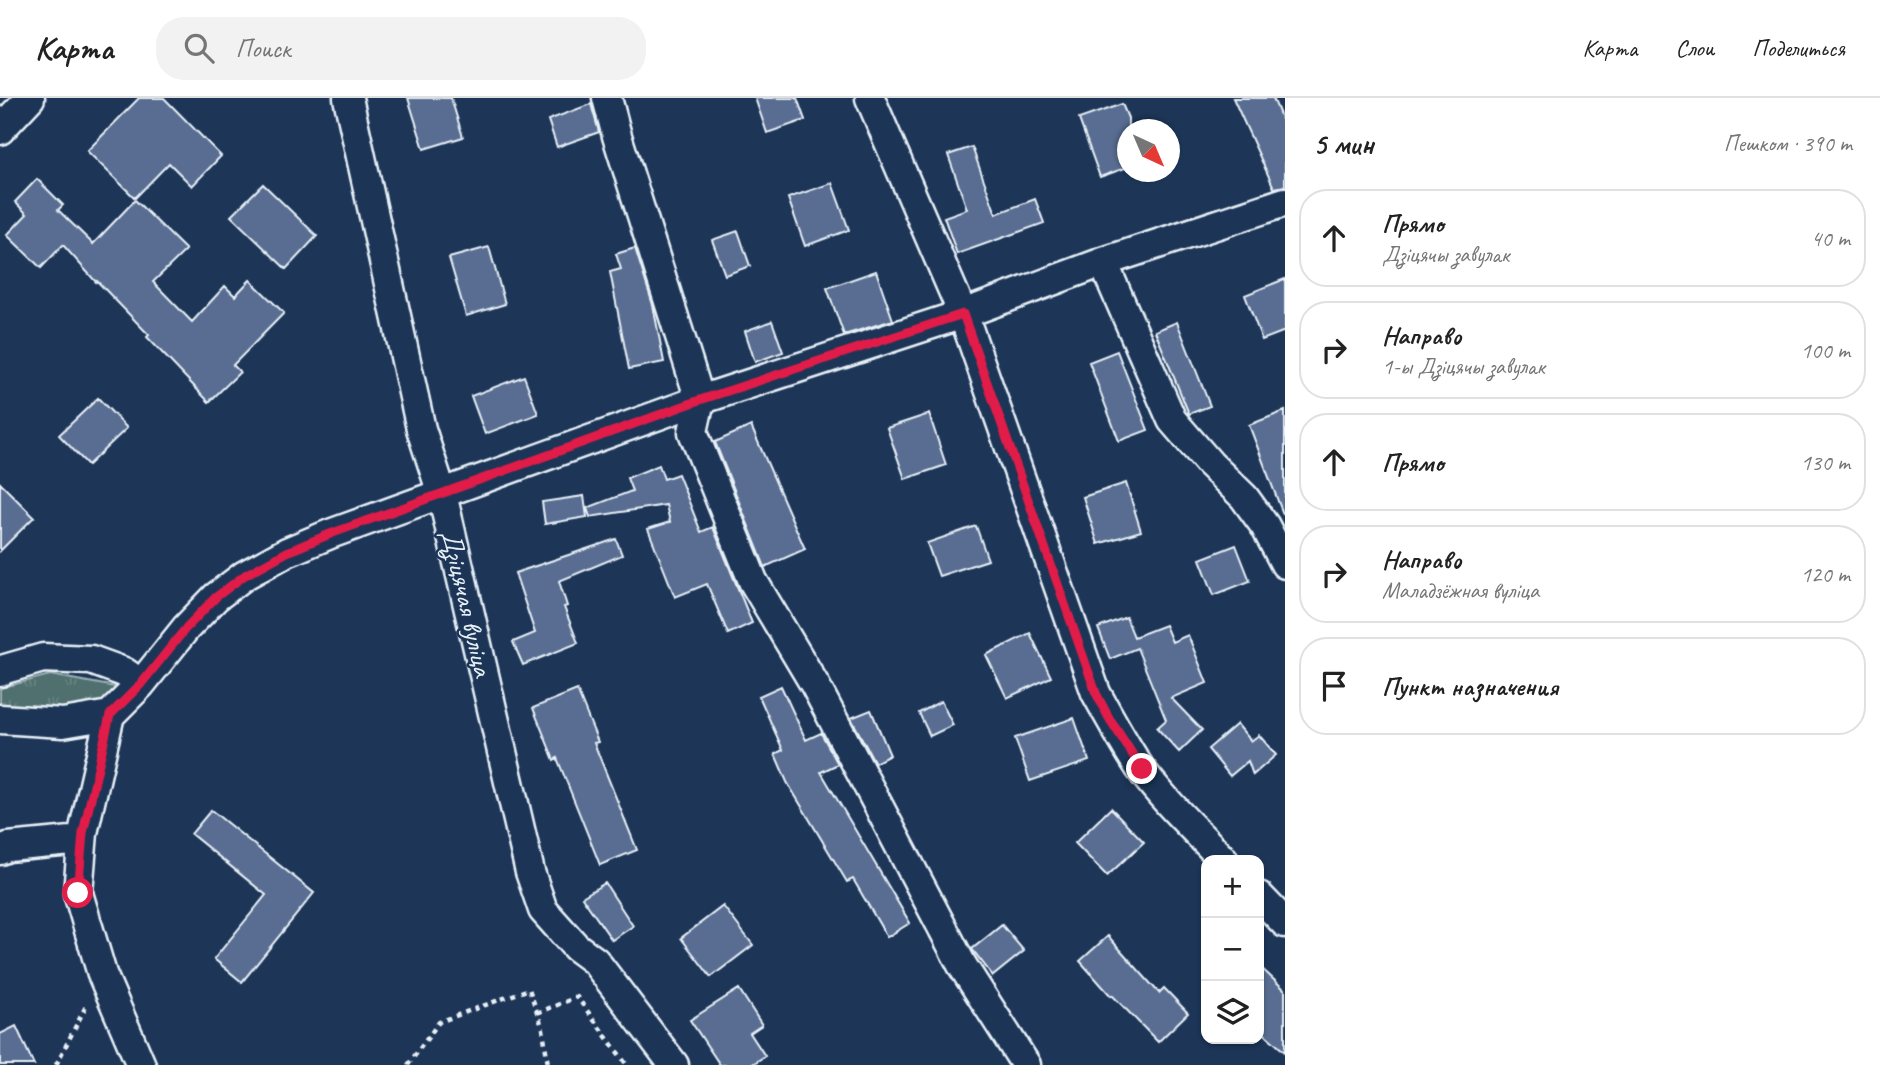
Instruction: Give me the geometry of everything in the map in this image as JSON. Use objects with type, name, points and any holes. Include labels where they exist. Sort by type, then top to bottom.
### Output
[{"type":"street","points":[[0,130],[30,98]]},
{"type":"street","name":"Дзіцячая вуліца","points":[[348,98],[421,429],[442,494],[530,872],[542,910],[576,947],[594,961],[674,1065]]},
{"type":"street","points":[[607,98],[700,400],[693,432],[754,581],[815,685],[962,965],[1026,1065]]},
{"type":"street","points":[[870,98],[963,314],[1096,693],[1142,769],[1178,813],[1219,855]]},
{"type":"street","points":[[141,1065],[102,974],[78,893],[82,840],[110,715],[141,684],[186,628],[216,597],[245,575],[298,548],[700,400],[963,314],[1103,262],[1285,202]]},
{"type":"street","points":[[1103,262],[1172,419],[1210,464],[1244,497],[1265,526],[1285,564]]},
{"type":"street","points":[[0,672],[43,658],[91,660],[124,672],[141,684]]},
{"type":"street","points":[[0,719],[64,723],[110,715]]},
{"type":"street","points":[[0,850],[82,840]]},
{"type":"street","points":[[1264,901],[1285,923]]},
{"type":"path","points":[[56,1065],[102,974]]},
{"type":"path","points":[[408,1065],[439,1022],[529,989],[543,1029],[548,1065]]},
{"type":"path","points":[[537,1013],[577,997],[627,1065]]},
{"type":"green space","points":[[50,675],[121,688],[106,703],[53,712],[0,705],[0,688]]},
{"type":"building","points":[[139,98],[164,98],[221,156],[192,186],[169,163],[135,198],[87,151]]},
{"type":"building","points":[[408,98],[451,98],[463,137],[424,149]]},
{"type":"building","points":[[755,98],[797,98],[805,120],[767,133]]},
{"type":"building","points":[[1233,98],[1273,98],[1285,127],[1285,186],[1274,188]]},
{"type":"building","points":[[591,104],[599,132],[557,147],[548,120]]},
{"type":"building","points":[[1122,104],[1128,119],[1117,119],[1117,171],[1100,177],[1079,119]]},
{"type":"building","points":[[972,147],[996,214],[1035,199],[1044,223],[957,254],[944,217],[967,209],[948,155]]},
{"type":"building","points":[[37,179],[63,205],[58,210],[93,244],[135,200],[186,250],[153,282],[192,322],[225,286],[235,296],[250,280],[284,313],[233,365],[240,372],[209,402],[63,245],[41,268],[7,235],[27,214],[15,202]]},
{"type":"building","points":[[832,183],[849,230],[805,246],[788,198]]},
{"type":"building","points":[[263,184],[317,236],[286,269],[231,216]]},
{"type":"building","points":[[738,231],[750,266],[725,275],[712,240]]},
{"type":"building","points":[[489,247],[505,304],[466,316],[449,258]]},
{"type":"building","points":[[635,248],[653,305],[664,362],[629,369],[610,272],[621,269],[616,254]]},
{"type":"building","points":[[876,271],[893,320],[844,335],[827,288]]},
{"type":"building","points":[[1285,279],[1285,331],[1262,340],[1245,295]]},
{"type":"building","points":[[772,321],[783,352],[755,362],[745,331]]},
{"type":"building","points":[[1177,322],[1210,406],[1189,414],[1155,331]]},
{"type":"building","points":[[1117,351],[1148,430],[1119,441],[1089,362]]},
{"type":"building","points":[[524,376],[538,414],[485,434],[471,396]]},
{"type":"building","points":[[98,398],[127,428],[88,465],[59,435]]},
{"type":"building","points":[[1285,411],[1285,513],[1283,514],[1249,425]]},
{"type":"building","points":[[929,414],[946,465],[905,479],[887,428]]},
{"type":"building","points":[[751,426],[805,549],[765,567],[715,442]]},
{"type":"building","points":[[659,465],[664,479],[678,474],[701,532],[713,527],[752,623],[728,634],[707,584],[675,597],[648,529],[670,522],[666,505],[590,517],[587,508],[632,491],[627,478]]},
{"type":"building","points":[[0,483],[34,517],[0,551]]},
{"type":"building","points":[[1126,483],[1141,531],[1098,544],[1083,497]]},
{"type":"building","points":[[584,496],[587,517],[545,524],[542,502]]},
{"type":"building","points":[[976,526],[988,560],[939,576],[927,543]]},
{"type":"building","points":[[616,539],[622,555],[559,581],[567,606],[564,607],[578,643],[523,665],[513,642],[535,633],[515,573]]},
{"type":"building","points":[[1236,545],[1250,581],[1214,595],[1200,559]]},
{"type":"building","points":[[1126,617],[1134,637],[1165,625],[1172,642],[1188,635],[1207,683],[1171,698],[1202,730],[1179,752],[1157,728],[1166,720],[1137,648],[1110,659],[1098,628]]},
{"type":"building","points":[[1030,633],[1051,677],[1007,698],[986,655]]},
{"type":"building","points":[[781,686],[806,740],[821,733],[838,764],[821,772],[910,923],[887,937],[853,879],[847,882],[787,782],[775,754],[783,750],[759,696]]},
{"type":"building","points":[[577,690],[598,742],[594,743],[637,850],[600,865],[557,758],[554,760],[533,708]]},
{"type":"building","points":[[941,701],[953,725],[930,736],[919,713]]},
{"type":"building","points":[[871,710],[890,755],[875,763],[851,718]]},
{"type":"building","points":[[1074,718],[1089,761],[1030,781],[1015,738]]},
{"type":"building","points":[[1237,724],[1251,741],[1259,735],[1276,755],[1253,775],[1248,761],[1230,776],[1208,749]]},
{"type":"building","points":[[1111,808],[1144,842],[1107,876],[1075,843]]},
{"type":"building","points":[[211,810],[314,893],[242,982],[214,959],[266,895],[191,834]]},
{"type":"building","points":[[605,883],[633,926],[612,940],[582,897]]},
{"type":"building","points":[[723,906],[753,945],[711,977],[681,938]]},
{"type":"building","points":[[1002,925],[1024,951],[993,976],[972,949]]},
{"type":"building","points":[[1108,936],[1159,993],[1164,988],[1188,1013],[1158,1042],[1080,961]]},
{"type":"building","points":[[1264,971],[1285,990],[1285,1052],[1264,1033]]},
{"type":"building","points":[[739,989],[762,1025],[750,1033],[765,1056],[751,1065],[720,1065],[690,1020]]},
{"type":"building","points":[[16,1026],[34,1065],[0,1065],[0,1034]]},
{"type":"route","points":[[78,893],[83,833],[110,715],[141,684],[186,628],[216,597],[245,575],[287,552],[330,534],[700,400],[963,314],[1096,693],[1142,769]]}]
